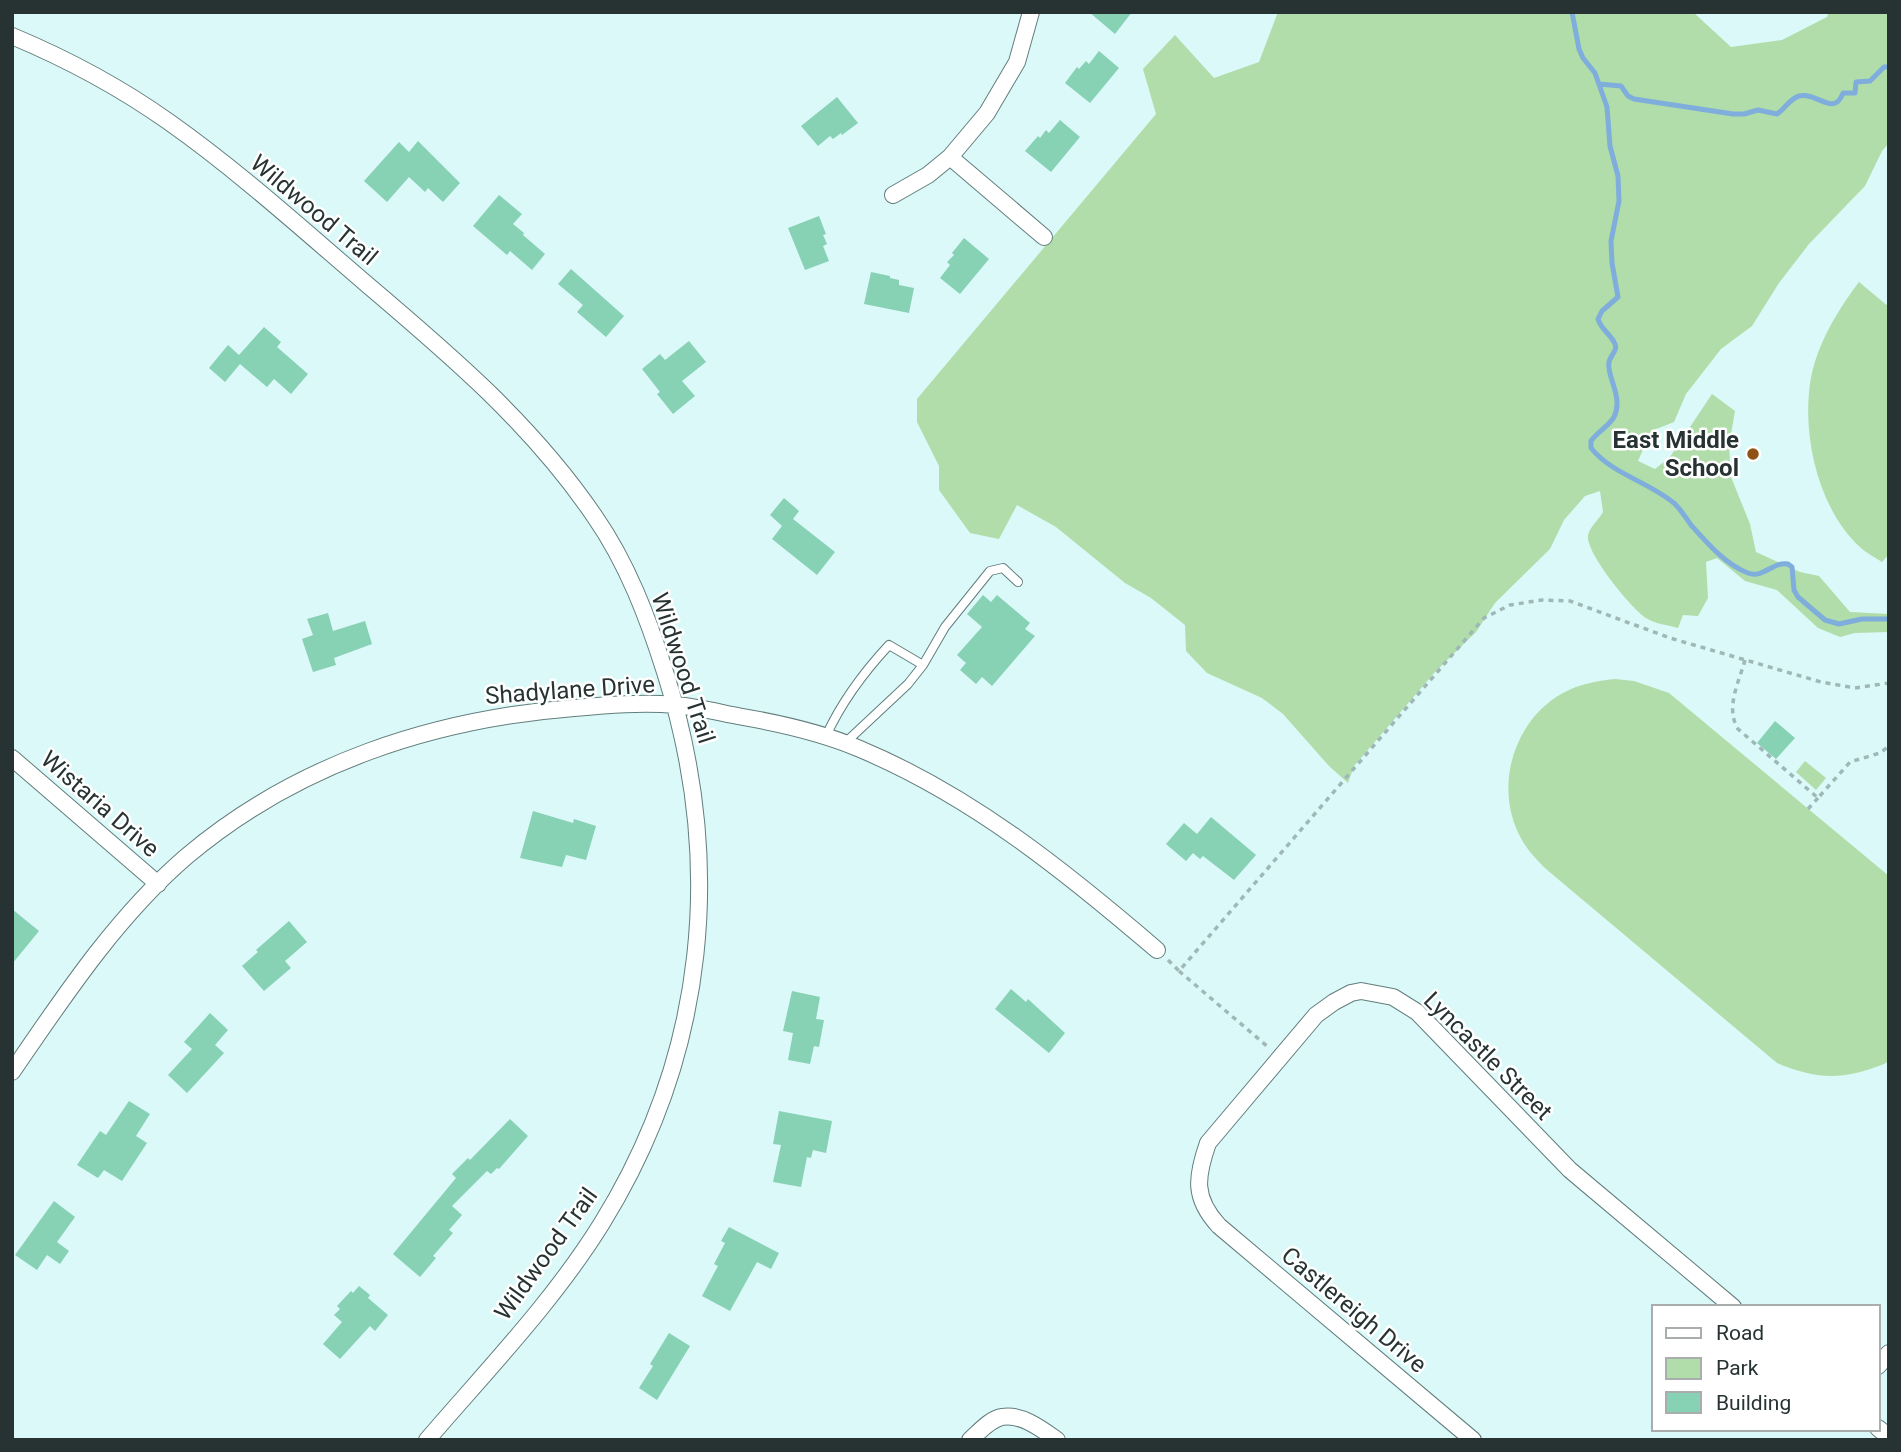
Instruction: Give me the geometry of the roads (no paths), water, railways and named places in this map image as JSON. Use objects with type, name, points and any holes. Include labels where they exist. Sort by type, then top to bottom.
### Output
[{"type":"street","points":[[893,195],[928,175],[950,157],[986,113],[1017,62],[1031,12]]},
{"type":"street","name":"Wildwood Trail","points":[[12,36],[117,88],[191,137],[400,312],[500,402],[548,455],[604,531],[652,632],[676,705],[693,785],[700,862],[700,901],[694,975],[679,1047],[665,1091],[636,1160],[595,1233],[543,1304],[427,1440]]},
{"type":"street","points":[[950,157],[1044,237]]},
{"type":"street","name":"Shadylane Drive","points":[[12,1072],[79,976],[123,922],[158,884],[214,835],[280,791],[333,765],[414,736],[475,720],[528,712],[601,706],[676,705],[763,720],[845,743],[931,783],[1002,827],[1074,881],[1157,950]]},
{"type":"street","name":"Wistaria Drive","points":[[12,758],[158,884]]},
{"type":"street","name":"Lyncastle Street","points":[[1207,1213],[1199,1192],[1199,1167],[1208,1143],[1316,1015],[1334,1002],[1360,991],[1393,997],[1416,1012],[1449,1042],[1570,1170],[1731,1305]]},
{"type":"street","name":"Castlereigh Drive","points":[[1207,1213],[1473,1440]]},
{"type":"street","points":[[970,1440],[1002,1417],[1029,1421],[1058,1440]]},
{"type":"lane","points":[[845,743],[908,684],[923,665],[945,627],[990,570],[1003,568],[1018,582]]},
{"type":"lane","points":[[826,736],[839,707],[869,666],[889,645],[923,665]]},
{"type":"waterway","points":[[1572,12],[1579,49],[1595,73],[1607,107],[1610,146],[1618,176],[1619,201],[1611,241],[1618,297],[1602,311],[1598,319],[1615,345],[1609,368],[1617,409],[1612,420],[1591,441],[1591,448],[1620,472],[1654,489],[1675,504],[1710,546],[1740,569],[1758,574],[1778,565],[1788,564],[1792,567],[1794,590],[1798,597],[1825,620],[1839,624],[1862,619],[1889,619]]},
{"type":"waterway","points":[[1599,84],[1621,86],[1628,96],[1634,99],[1733,114],[1758,110],[1777,114],[1792,99],[1799,96],[1805,95],[1830,104],[1835,103],[1843,93],[1855,93],[1856,82],[1870,81],[1884,67],[1889,67]]},
{"type":"place","name":"East Middle School","points":[[1753,454]]}]
